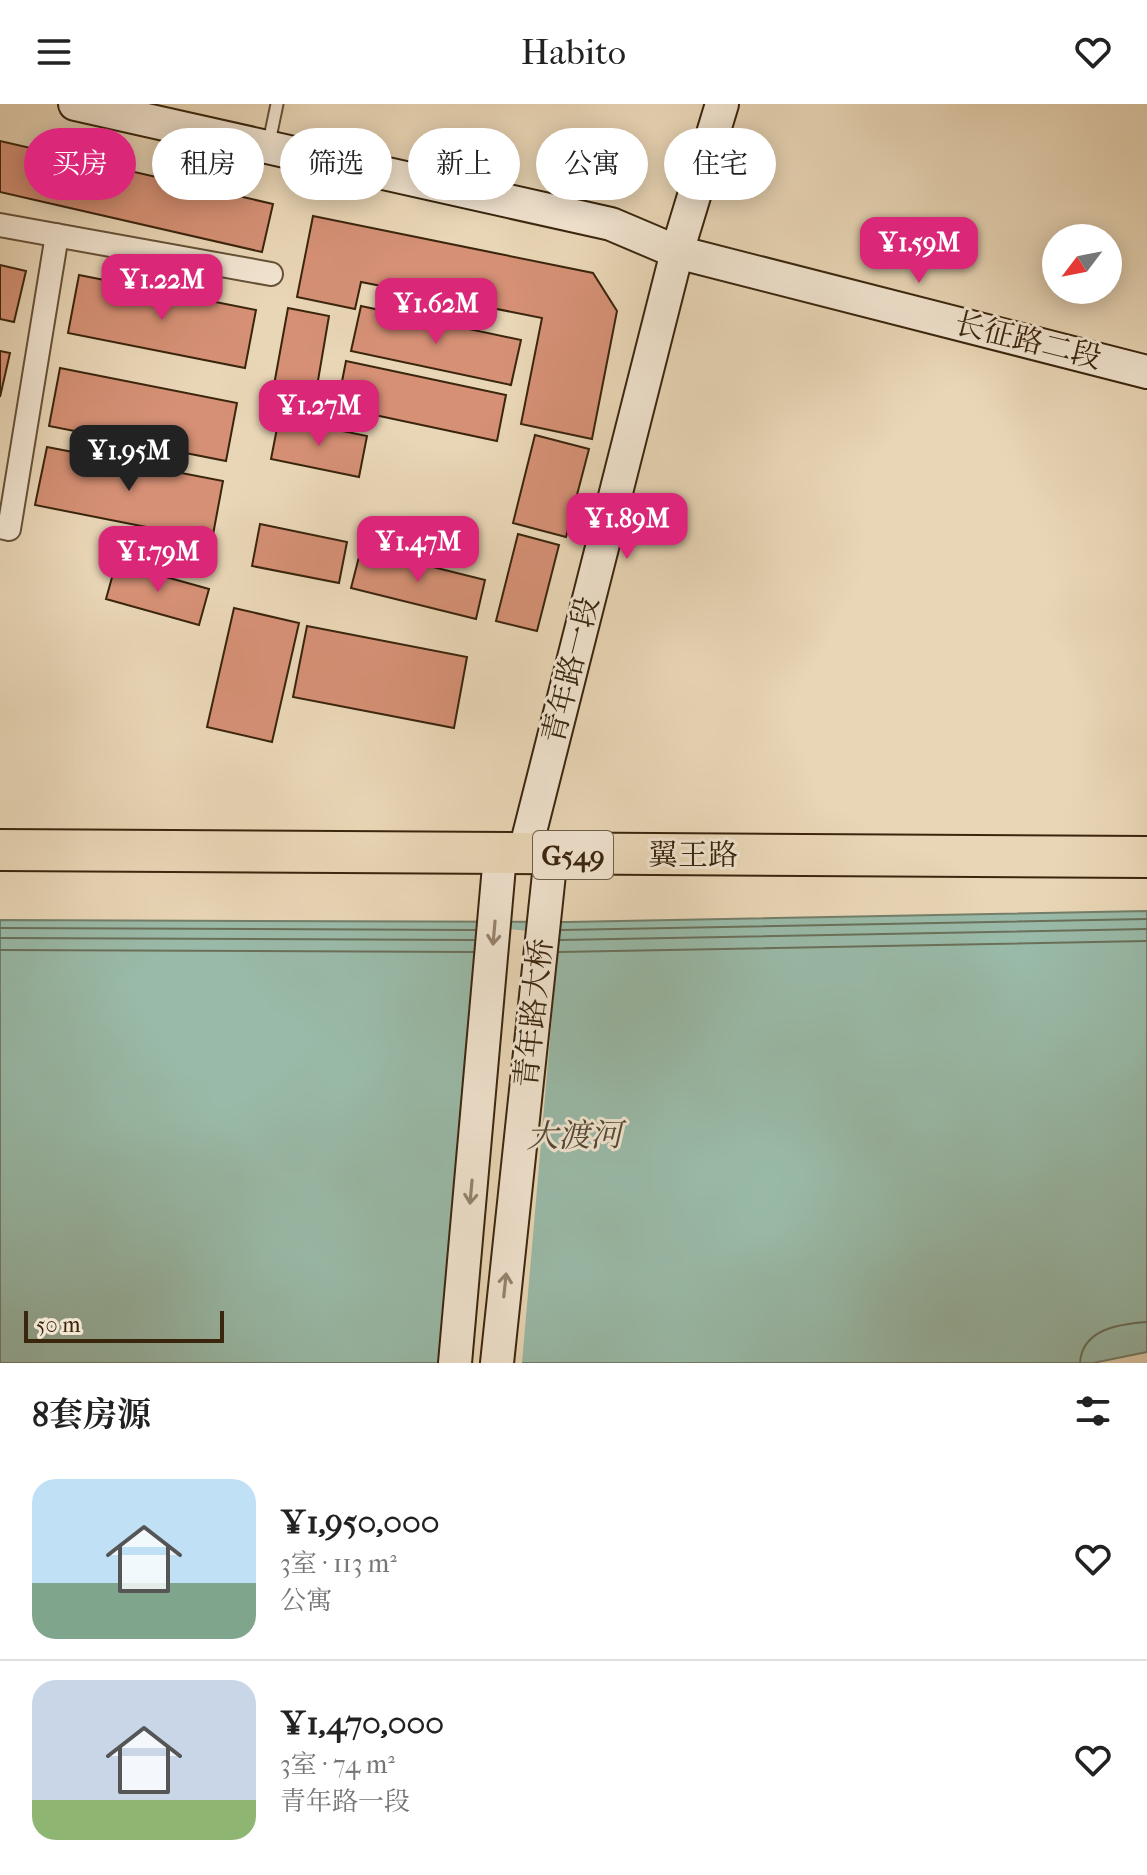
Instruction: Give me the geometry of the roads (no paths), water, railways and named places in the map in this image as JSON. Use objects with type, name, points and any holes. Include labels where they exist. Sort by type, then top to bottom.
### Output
[{"type":"highway","name":"翼王路","points":[[0,850],[1147,857]]},
{"type":"street","name":"长征路二段","points":[[75,104],[611,224],[677,252],[1147,372]]},
{"type":"street","name":"青年路一段","points":[[525,855],[677,252],[722,104]]},
{"type":"street","points":[[0,225],[271,274]]},
{"type":"street","points":[[0,527],[9,529],[57,235]]},
{"type":"street","name":"青年路大桥","points":[[455,1363],[525,855]]},
{"type":"street","name":"青年路大桥","points":[[497,1363],[525,855]]},
{"type":"lane","points":[[268,147],[277,104]]},
{"type":"water","name":"大渡河","points":[[1147,911],[1147,1352],[1093,1363],[0,1363],[0,920],[568,922]]}]
